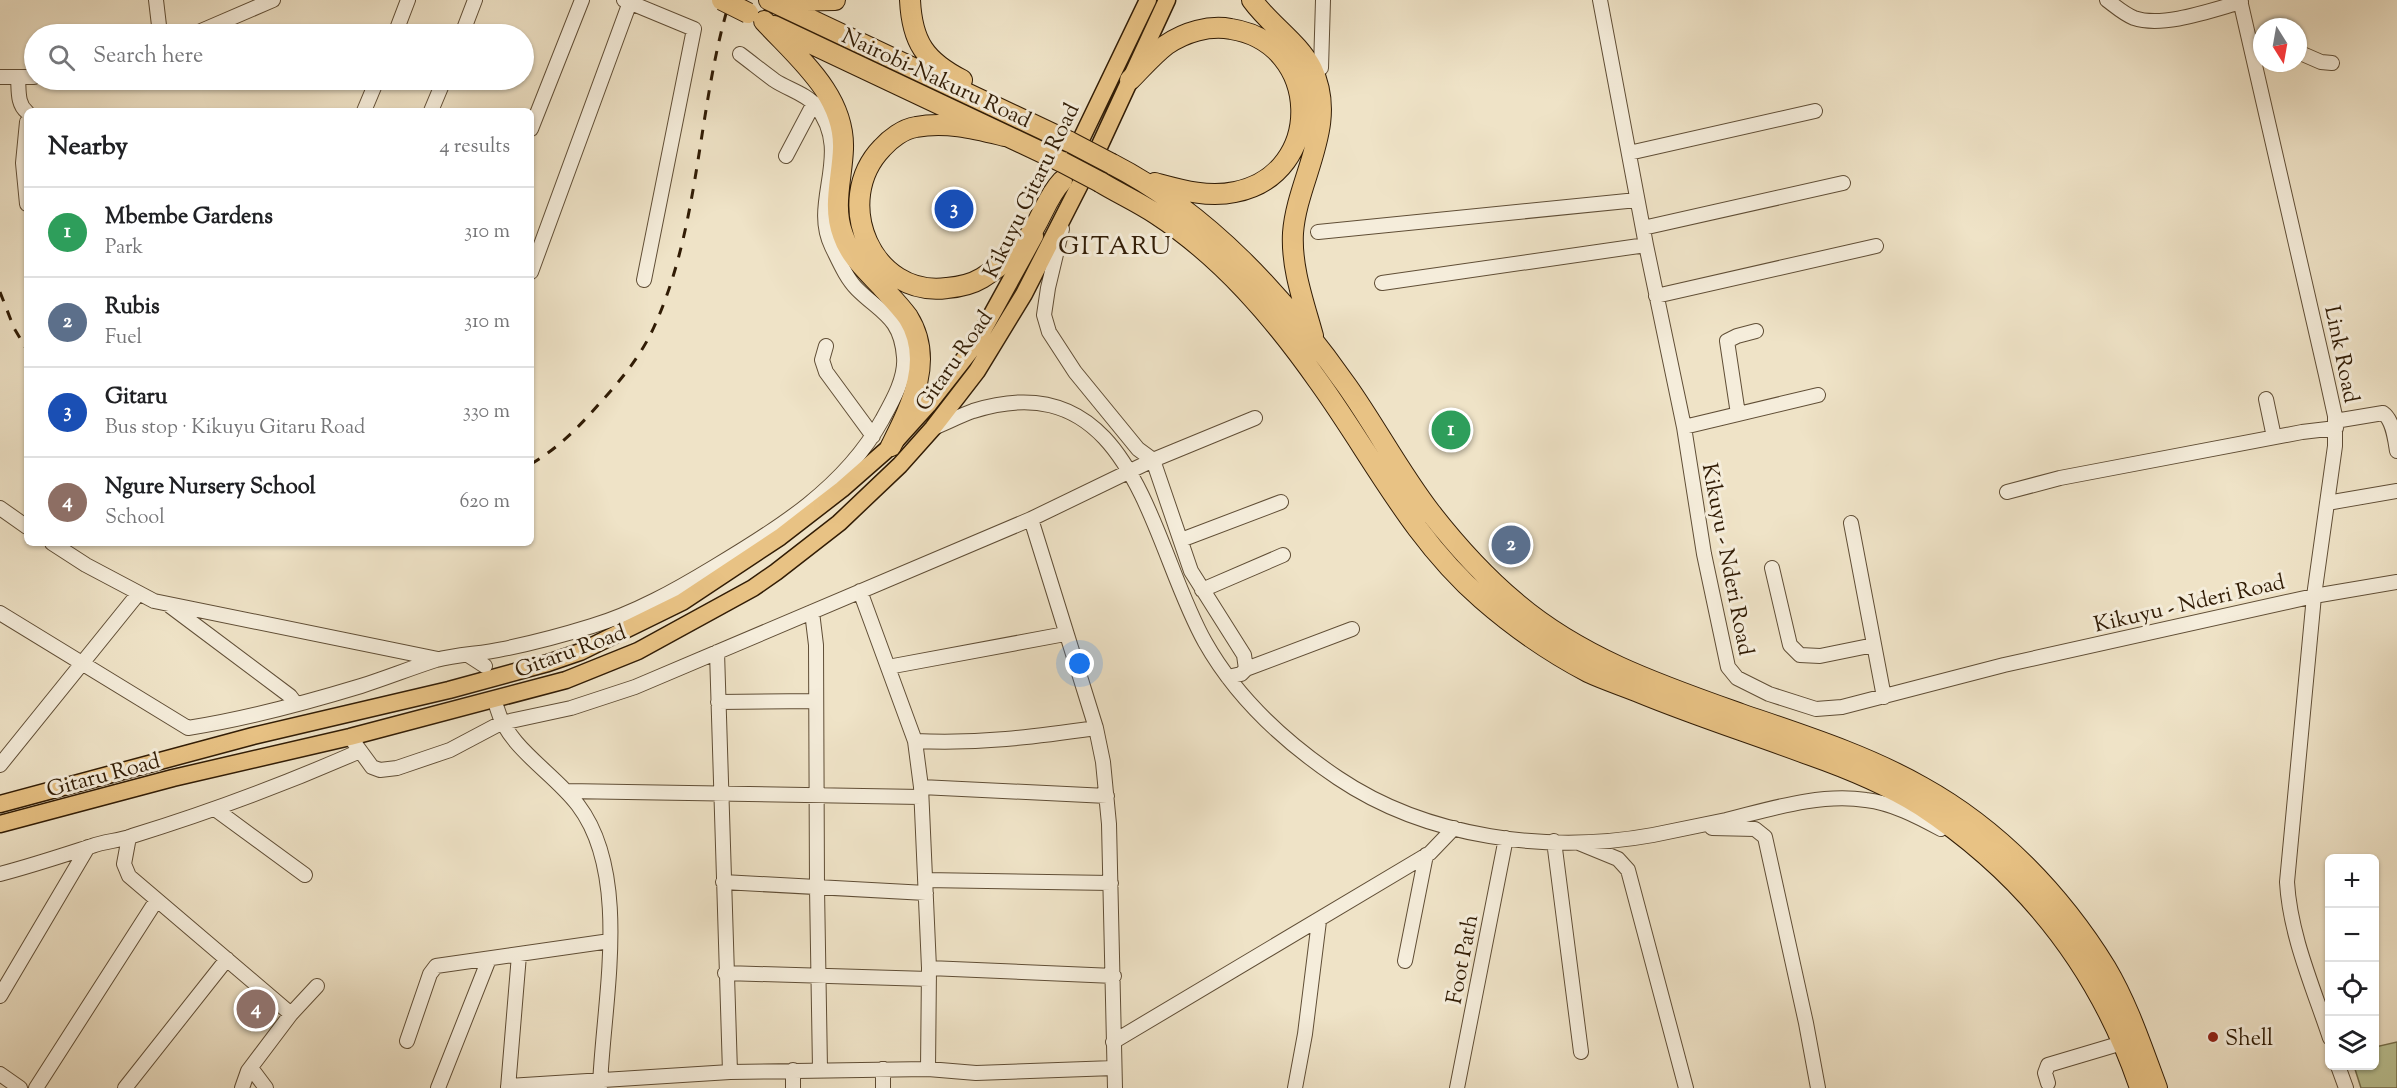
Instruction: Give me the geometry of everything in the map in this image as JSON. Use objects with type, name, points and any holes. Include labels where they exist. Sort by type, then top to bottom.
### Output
[{"type":"highway","name":"Nairobi-Nakuru Road","points":[[722,0],[1005,136],[1062,172],[1100,182],[1155,213],[1176,228],[1236,280],[1273,321],[1320,383],[1386,484],[1437,555],[1485,601],[1531,637],[1593,674],[1667,704],[1812,755],[1895,791],[1919,805],[1998,865]]},
{"type":"highway","name":"Nairobi-Nakuru Road","points":[[770,0],[1070,142],[1141,179]]},
{"type":"highway","points":[[770,0],[835,0]]},
{"type":"highway","points":[[910,0],[914,32],[918,43],[930,59],[976,87],[1019,118]]},
{"type":"highway","points":[[1252,0],[1299,51],[1311,69],[1320,95],[1322,111],[1320,132],[1300,195],[1293,242],[1300,291],[1316,345]]},
{"type":"highway","points":[[756,17],[829,93],[837,110],[843,149],[837,205],[843,236],[854,256],[906,314],[917,341],[920,361],[917,388],[891,446]]},
{"type":"highway","points":[[1130,80],[1166,45],[1177,39],[1203,29],[1227,28],[1240,30],[1272,45],[1294,74],[1301,103],[1301,128],[1292,151],[1277,170],[1251,188],[1237,192],[1192,193],[1141,179]]},
{"type":"highway","points":[[1005,136],[955,125],[932,125],[913,127],[886,144],[868,168],[863,182],[859,209],[867,240],[883,266],[906,284],[931,289],[959,286],[981,279],[1006,260],[1027,238],[1062,172]]},
{"type":"highway","points":[[1141,179],[1206,227],[1238,255],[1269,288],[1347,386],[1430,511],[1478,567],[1516,603],[1538,620],[1564,638],[1634,674],[1848,752],[1919,785],[1965,814],[2012,852],[2071,916],[2107,970],[2157,1088]]},
{"type":"highway","points":[[1998,865],[2056,928],[2087,975],[2122,1042],[2140,1088]]},
{"type":"main road","name":"Kikuyu Gitaru Road","points":[[891,446],[928,405],[975,345],[1022,261],[1062,172],[1148,0]]},
{"type":"main road","name":"Gitaru Road","points":[[0,824],[173,778],[355,744],[566,680],[638,651],[753,588],[830,530],[900,465],[933,428],[977,371],[1024,294],[1167,0]]},
{"type":"main road","name":"Gitaru Road","points":[[0,804],[253,736],[516,673],[580,652],[692,595],[780,537],[842,489],[891,446]]},
{"type":"street","points":[[156,0],[159,24]]},
{"type":"street","points":[[217,24],[273,0]]},
{"type":"street","points":[[398,24],[408,0]]},
{"type":"street","points":[[466,24],[475,0]]},
{"type":"street","points":[[534,121],[582,0]]},
{"type":"street","points":[[1321,68],[1323,0]]},
{"type":"street","name":"Kikuyu - Nderi Road","points":[[1600,0],[1642,228],[1684,427],[1704,554],[1728,668],[1732,675],[1769,694],[1816,709],[1842,707],[2004,665],[2314,596],[2397,582]]},
{"type":"street","points":[[2107,0],[2135,18],[2149,20],[2182,17],[2240,1]]},
{"type":"street","points":[[534,264],[627,1],[694,29],[644,280]]},
{"type":"street","name":"Link Road","points":[[2240,1],[2253,38]]},
{"type":"street","points":[[0,613],[188,729],[296,704],[440,659],[501,650],[592,626],[627,613],[697,577],[786,524],[822,493],[860,454],[873,436],[901,381],[905,360],[901,338],[888,314],[856,288],[828,240],[825,221],[832,152],[831,130],[814,103],[776,81],[740,54]]},
{"type":"street","points":[[2307,56],[2321,62],[2332,63]]},
{"type":"street","name":"Link Road","points":[[2262,72],[2335,425],[2333,467],[2314,596],[2289,849],[2288,894],[2295,932],[2325,1023]]},
{"type":"street","points":[[0,77],[24,78]]},
{"type":"street","points":[[18,78],[19,99],[24,110]]},
{"type":"street","points":[[365,108],[373,90]]},
{"type":"street","points":[[432,108],[440,90]]},
{"type":"street","points":[[786,156],[814,103]]},
{"type":"street","points":[[1629,153],[1815,111]]},
{"type":"street","points":[[24,153],[24,173]]},
{"type":"street","points":[[1642,228],[1843,183]]},
{"type":"street","points":[[1318,232],[1637,200]]},
{"type":"street","points":[[1066,210],[1044,315],[1049,332],[1075,372],[1138,449],[1153,460],[1187,562],[1202,590],[1244,655],[1246,669]]},
{"type":"street","points":[[1382,283],[1646,245]]},
{"type":"street","points":[[1656,296],[1876,246]]},
{"type":"street","points":[[1738,414],[1727,342],[1737,336],[1756,331]]},
{"type":"street","points":[[826,346],[822,360],[826,372],[873,436]]},
{"type":"street","points":[[1684,427],[1818,395]]},
{"type":"street","points":[[2266,399],[2274,437]]},
{"type":"street","points":[[933,428],[973,411],[1018,404],[1057,408],[1079,417],[1102,434],[1120,455],[1130,473],[1152,516],[1184,602],[1206,644],[1228,677],[1264,718],[1302,752],[1340,780],[1404,812],[1454,828],[1506,838],[1578,842],[1633,838],[1789,805],[1836,799],[1868,800],[1916,816],[1954,836],[1998,865]]},
{"type":"street","points":[[2007,492],[2060,478],[2335,425],[2383,413],[2387,416],[2396,444]]},
{"type":"street","points":[[0,874],[129,837],[267,791],[355,744],[372,767],[380,770],[398,768],[450,750],[501,723],[571,708],[635,687],[1031,519],[1153,460],[1255,418]]},
{"type":"street","points":[[2327,503],[2397,491]]},
{"type":"street","points":[[1181,540],[1281,502]]},
{"type":"street","points":[[0,508],[24,525]]},
{"type":"street","points":[[1031,519],[1096,728],[1103,762],[1111,884],[1114,1068],[1118,1087]]},
{"type":"street","points":[[1851,523],[1884,697]]},
{"type":"street","points":[[56,546],[86,566],[138,594],[168,605],[440,659]]},
{"type":"street","points":[[1202,590],[1283,555]]},
{"type":"street","points":[[1772,568],[1790,645],[1800,655],[1820,656],[1874,645]]},
{"type":"street","points":[[860,591],[915,741],[921,792],[929,974],[928,1069]]},
{"type":"street","points":[[0,765],[138,594]]},
{"type":"street","points":[[168,605],[290,696],[296,704]]},
{"type":"street","points":[[812,612],[816,645],[820,1069]]},
{"type":"street","points":[[1228,677],[1241,674],[1246,669],[1352,629]]},
{"type":"street","points":[[888,667],[1065,634]]},
{"type":"street","points":[[717,652],[725,973],[730,1072]]},
{"type":"street","points":[[468,655],[485,666]]},
{"type":"street","points":[[718,702],[816,701]]},
{"type":"street","points":[[497,708],[501,723],[515,742],[567,791],[588,821],[602,852],[607,886],[610,972],[600,1083]]},
{"type":"street","points":[[915,741],[960,743],[996,741],[1096,728]]},
{"type":"street","points":[[567,791],[722,794],[921,792],[1107,796]]},
{"type":"street","points":[[215,809],[305,875]]},
{"type":"street","points":[[1694,826],[1755,829],[1765,837],[1818,1088]]},
{"type":"street","points":[[1113,1042],[1426,855],[1454,828]]},
{"type":"street","points":[[129,837],[124,870],[156,901],[291,1014]]},
{"type":"street","name":"Foot Path","points":[[1456,1088],[1506,838]]},
{"type":"street","points":[[1554,841],[1581,1052]]},
{"type":"street","points":[[1578,842],[1618,859],[1628,870],[1686,1088]]},
{"type":"street","points":[[0,996],[88,847]]},
{"type":"street","points":[[1405,961],[1426,855]]},
{"type":"street","points":[[723,882],[817,888],[1111,884]]},
{"type":"street","points":[[36,1088],[156,901]]},
{"type":"street","points":[[1295,1088],[1305,1034],[1319,921]]},
{"type":"street","points":[[406,1041],[434,967],[610,941]]},
{"type":"street","points":[[519,955],[508,1087],[697,1081],[730,1072],[820,1069],[928,1069],[976,1073],[1114,1068]]},
{"type":"street","points":[[125,1088],[227,959]]},
{"type":"street","points":[[438,1088],[489,959]]},
{"type":"street","points":[[725,973],[1114,976]]},
{"type":"street","points":[[242,1088],[251,1068],[291,1014],[317,986]]},
{"type":"street","points":[[2048,1083],[2045,1073],[2048,1065],[2122,1042]]},
{"type":"street","points":[[251,1068],[266,1088]]},
{"type":"street","points":[[883,1069],[883,1088]]},
{"type":"street","points":[[793,1070],[793,1088]]},
{"type":"street","points":[[2340,1070],[2346,1088]]},
{"type":"street","points":[[976,1073],[976,1088]]},
{"type":"street","points":[[0,1074],[20,1088]]},
{"type":"green space","points":[[2397,1042],[2397,1088],[2361,1088],[2355,1070],[2379,1070],[2379,1046]]},
{"type":"railway","points":[[534,462],[576,429],[615,386],[630,368],[654,327],[681,248],[719,41],[730,0]]},
{"type":"railway","points":[[0,292],[14,328],[24,345]]},
{"type":"place","name":"Gitaru","points":[[954,209]]},
{"type":"place","name":"Mbembe Gardens","points":[[1451,430]]},
{"type":"place","name":"Rubis","points":[[1511,545]]},
{"type":"place","name":"Ngure Nursery School","points":[[256,1009]]},
{"type":"place","name":"Shell","points":[[2213,1037]]},
{"type":"district","name":"GITARU","points":[[1115,245]]}]
